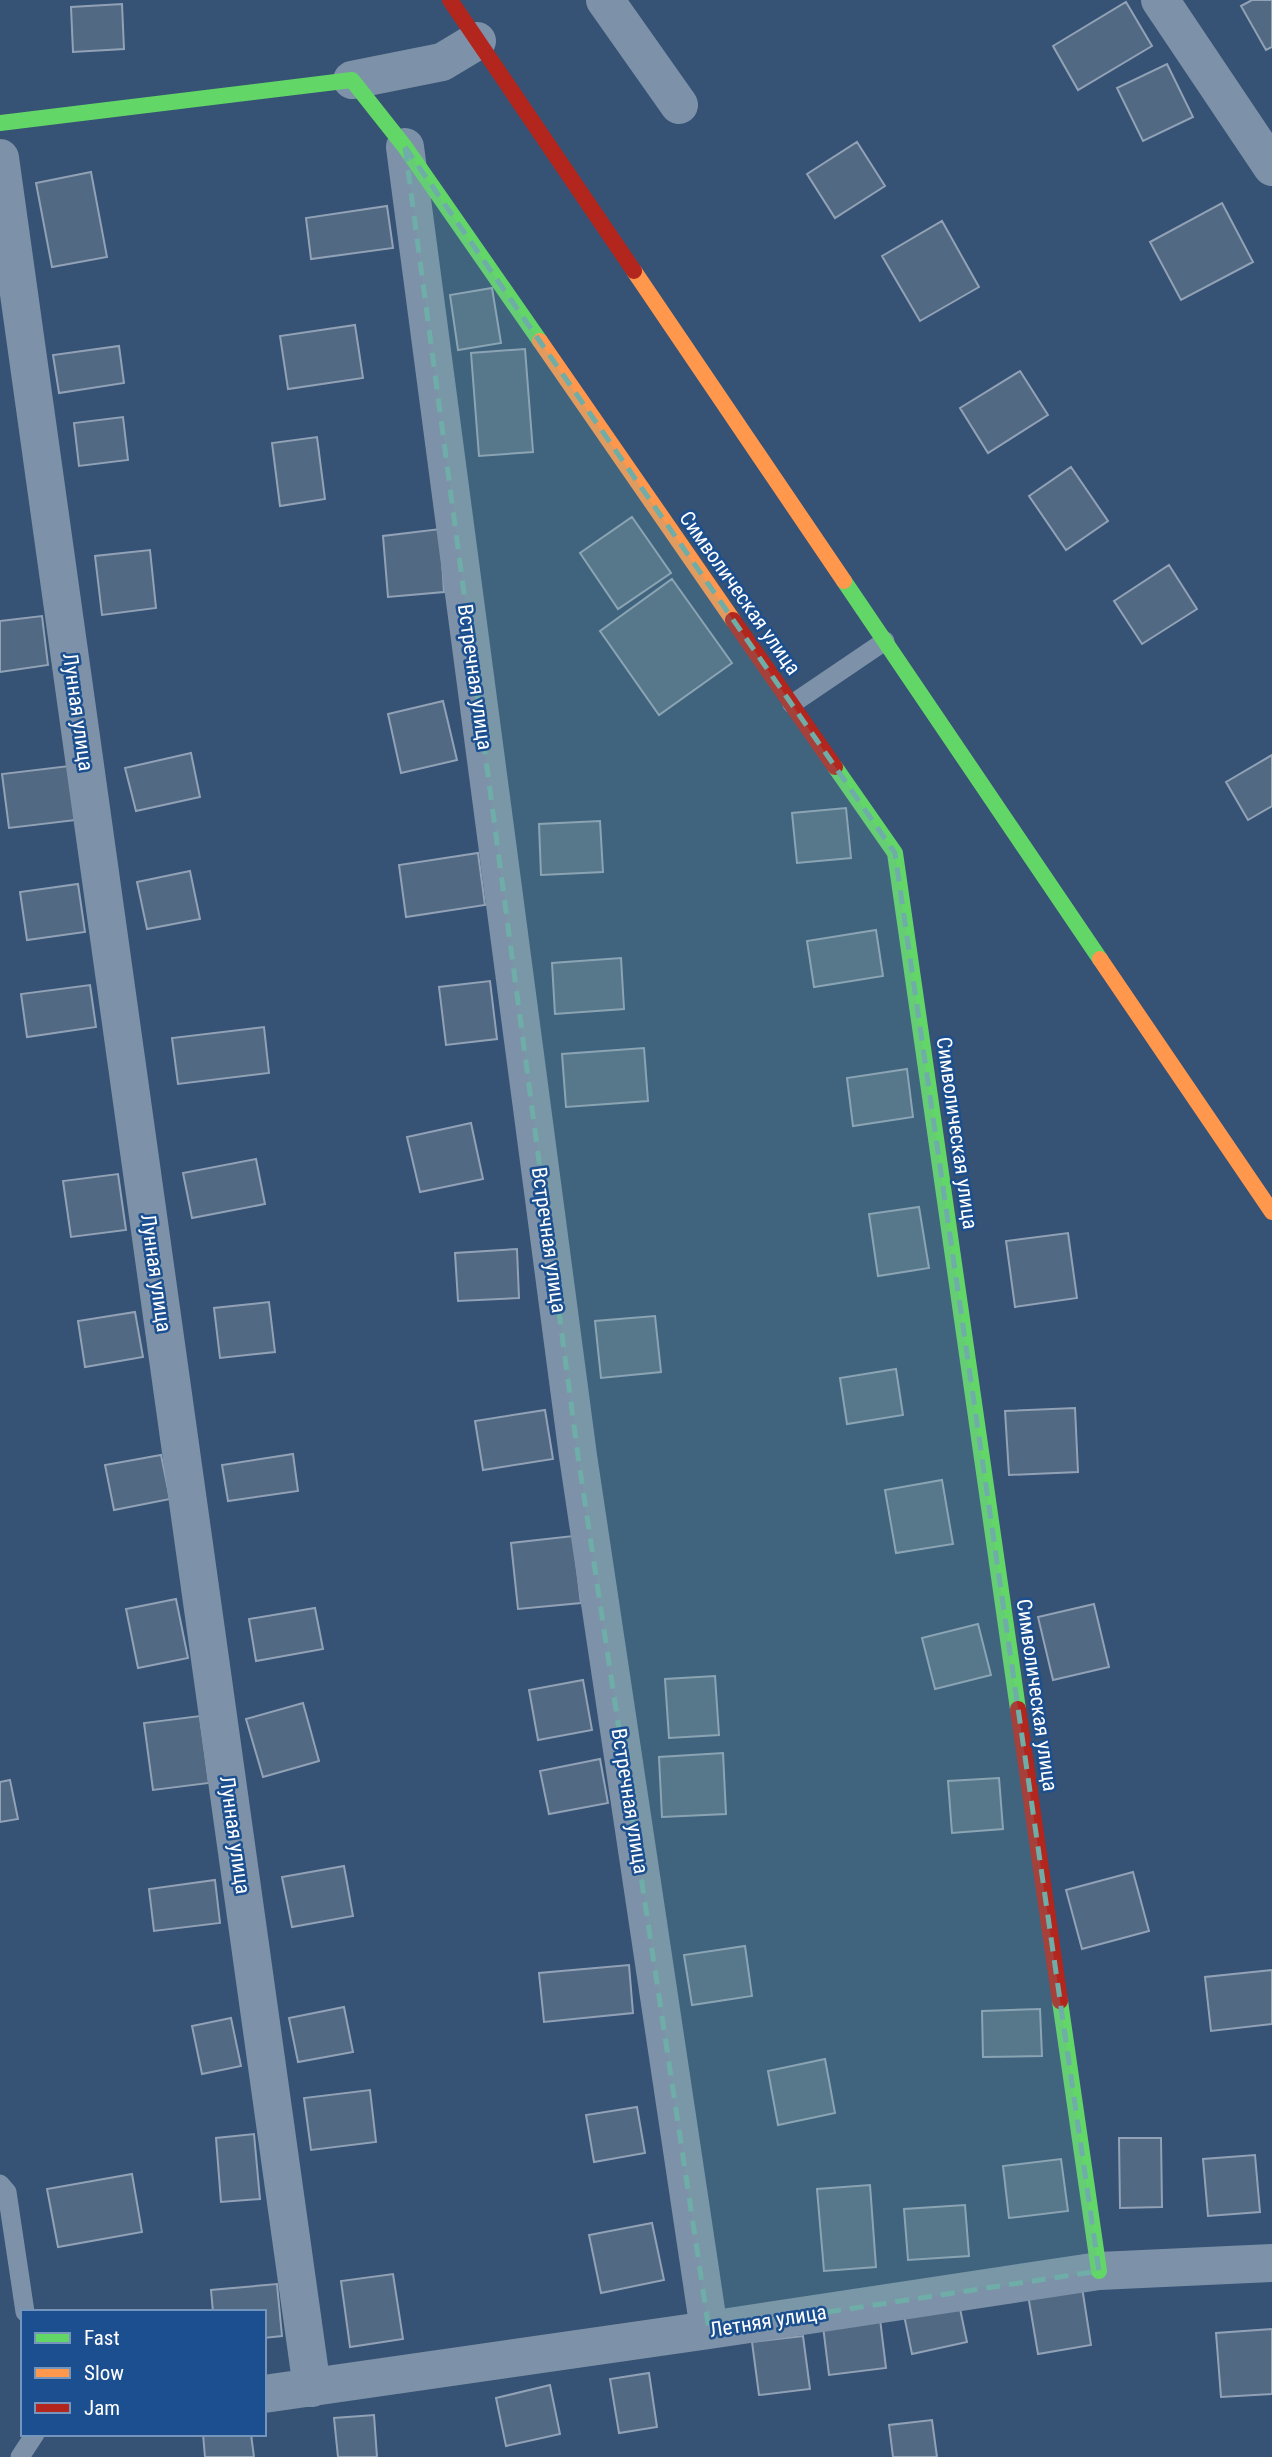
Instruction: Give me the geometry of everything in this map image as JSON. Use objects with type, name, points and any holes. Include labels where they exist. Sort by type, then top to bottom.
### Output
[{"type":"street","points":[[450,0],[1272,1212]]},
{"type":"street","points":[[605,0],[679,105]]},
{"type":"street","points":[[1160,0],[1272,167]]},
{"type":"street","points":[[0,122],[352,80],[442,62],[477,41]]},
{"type":"street","name":"Символическая улица","points":[[352,80],[405,147],[895,853],[1099,2271]]},
{"type":"street","name":"Встречная улица","points":[[405,147],[578,1456],[709,2330]]},
{"type":"street","name":"Лунная улица","points":[[0,158],[313,2388]]},
{"type":"street","name":"Летняя улица","points":[[266,2394],[1099,2271],[1272,2263]]},
{"type":"lane","points":[[792,704],[885,641]]},
{"type":"lane","points":[[0,2184],[7,2192],[25,2310]]},
{"type":"lane","points":[[20,2457],[34,2436]]},
{"type":"highlighted area","points":[[405,147],[895,853],[1099,2271],[709,2330],[578,1456]]},
{"type":"building","points":[[1252,0],[1272,0],[1272,47],[1266,50],[1241,6]]},
{"type":"building","points":[[1126,2],[1152,46],[1078,90],[1053,46]]},
{"type":"building","points":[[122,4],[124,49],[73,52],[71,7]]},
{"type":"building","points":[[1167,64],[1193,117],[1143,141],[1117,88]]},
{"type":"building","points":[[857,142],[885,186],[835,218],[807,174]]},
{"type":"building","points":[[91,172],[107,257],[52,267],[36,183]]},
{"type":"building","points":[[1222,203],[1253,262],[1181,300],[1150,242]]},
{"type":"building","points":[[387,206],[393,248],[311,259],[306,218]]},
{"type":"building","points":[[942,221],[979,287],[920,321],[882,256]]},
{"type":"building","points":[[492,288],[501,343],[458,350],[450,295]]},
{"type":"building","points":[[355,325],[363,378],[288,389],[280,336]]},
{"type":"building","points":[[119,346],[124,383],[59,393],[53,355]]},
{"type":"building","points":[[525,349],[533,452],[479,456],[471,353]]},
{"type":"building","points":[[1020,371],[1048,415],[988,453],[960,408]]},
{"type":"building","points":[[123,417],[128,460],[79,466],[74,423]]},
{"type":"building","points":[[317,437],[325,499],[280,506],[272,443]]},
{"type":"building","points":[[1071,467],[1108,521],[1066,550],[1029,496]]},
{"type":"building","points":[[632,517],[671,573],[618,609],[580,553]]},
{"type":"building","points":[[440,529],[444,592],[388,597],[383,536]]},
{"type":"building","points":[[150,550],[156,608],[102,615],[95,556]]},
{"type":"building","points":[[1169,565],[1197,609],[1142,644],[1114,601]]},
{"type":"building","points":[[672,579],[732,663],[659,715],[600,631]]},
{"type":"building","points":[[42,616],[48,665],[0,672],[0,621]]},
{"type":"building","points":[[443,701],[457,760],[401,773],[388,714]]},
{"type":"building","points":[[191,753],[200,797],[136,811],[125,768]]},
{"type":"building","points":[[1272,755],[1272,806],[1248,820],[1226,782]]},
{"type":"building","points":[[69,766],[76,820],[9,828],[2,774]]},
{"type":"building","points":[[846,808],[851,858],[797,863],[792,813]]},
{"type":"building","points":[[600,821],[603,872],[541,875],[539,824]]},
{"type":"building","points":[[478,853],[485,905],[406,917],[399,865]]},
{"type":"building","points":[[190,871],[200,919],[147,929],[137,882]]},
{"type":"building","points":[[78,884],[85,932],[27,940],[20,892]]},
{"type":"building","points":[[876,930],[883,976],[814,987],[807,941]]},
{"type":"building","points":[[621,958],[624,1009],[555,1014],[552,963]]},
{"type":"building","points":[[490,981],[497,1039],[446,1045],[439,987]]},
{"type":"building","points":[[90,985],[96,1027],[27,1037],[21,994]]},
{"type":"building","points":[[264,1027],[269,1073],[178,1084],[172,1038]]},
{"type":"building","points":[[644,1048],[648,1101],[566,1107],[562,1054]]},
{"type":"building","points":[[907,1069],[913,1117],[853,1126],[847,1078]]},
{"type":"building","points":[[471,1123],[483,1179],[420,1192],[407,1137]]},
{"type":"building","points":[[256,1159],[265,1204],[192,1218],[183,1173]]},
{"type":"building","points":[[118,1174],[126,1230],[71,1237],[63,1181]]},
{"type":"building","points":[[919,1207],[929,1268],[878,1276],[869,1214]]},
{"type":"building","points":[[1068,1233],[1077,1298],[1015,1307],[1006,1241]]},
{"type":"building","points":[[517,1249],[519,1298],[458,1301],[455,1253]]},
{"type":"building","points":[[269,1302],[275,1352],[220,1358],[214,1308]]},
{"type":"building","points":[[135,1312],[143,1357],[85,1367],[78,1321]]},
{"type":"building","points":[[655,1316],[661,1372],[601,1378],[595,1321]]},
{"type":"building","points":[[896,1369],[903,1415],[847,1424],[840,1378]]},
{"type":"building","points":[[1075,1408],[1078,1472],[1009,1475],[1005,1411]]},
{"type":"building","points":[[545,1410],[553,1459],[483,1470],[475,1421]]},
{"type":"building","points":[[293,1454],[298,1491],[228,1501],[222,1465]]},
{"type":"building","points":[[161,1455],[170,1499],[114,1510],[105,1465]]},
{"type":"building","points":[[942,1480],[953,1544],[896,1553],[885,1490]]},
{"type":"building","points":[[573,1536],[581,1603],[518,1609],[511,1543]]},
{"type":"building","points":[[176,1599],[188,1658],[138,1668],[126,1609]]},
{"type":"building","points":[[1094,1604],[1109,1667],[1053,1680],[1038,1617]]},
{"type":"building","points":[[315,1608],[323,1649],[256,1661],[249,1619]]},
{"type":"building","points":[[978,1624],[991,1675],[935,1689],[922,1638]]},
{"type":"building","points":[[715,1676],[719,1735],[669,1738],[665,1679]]},
{"type":"building","points":[[583,1680],[592,1730],[538,1740],[529,1690]]},
{"type":"building","points":[[303,1703],[319,1761],[263,1777],[246,1719]]},
{"type":"building","points":[[200,1716],[209,1783],[153,1790],[144,1723]]},
{"type":"building","points":[[723,1753],[726,1814],[662,1817],[659,1757]]},
{"type":"building","points":[[600,1759],[608,1803],[549,1814],[540,1771]]},
{"type":"building","points":[[999,1778],[1003,1829],[952,1833],[948,1781]]},
{"type":"building","points":[[10,1780],[18,1819],[0,1822],[0,1782]]},
{"type":"building","points":[[344,1866],[353,1916],[292,1927],[282,1877]]},
{"type":"building","points":[[1133,1872],[1149,1931],[1082,1949],[1066,1890]]},
{"type":"building","points":[[215,1880],[220,1923],[154,1931],[149,1889]]},
{"type":"building","points":[[745,1946],[752,1996],[692,2005],[684,1955]]},
{"type":"building","points":[[629,1965],[633,2013],[544,2022],[539,1973]]},
{"type":"building","points":[[1272,1970],[1272,2024],[1211,2031],[1205,1977]]},
{"type":"building","points":[[344,2007],[353,2052],[298,2062],[289,2018]]},
{"type":"building","points":[[1040,2009],[1042,2056],[983,2057],[982,2011]]},
{"type":"building","points":[[231,2018],[241,2066],[202,2074],[192,2026]]},
{"type":"building","points":[[825,2059],[835,2113],[778,2125],[768,2071]]},
{"type":"building","points":[[370,2090],[376,2142],[311,2150],[304,2098]]},
{"type":"building","points":[[637,2107],[645,2153],[594,2162],[586,2115]]},
{"type":"building","points":[[254,2134],[260,2199],[221,2202],[216,2138]]},
{"type":"building","points":[[1119,2138],[1161,2138],[1162,2207],[1120,2208]]},
{"type":"building","points":[[1255,2155],[1260,2212],[1208,2216],[1203,2159]]},
{"type":"building","points":[[1061,2159],[1068,2211],[1009,2218],[1003,2166]]},
{"type":"building","points":[[132,2174],[142,2232],[58,2247],[47,2189]]},
{"type":"building","points":[[870,2185],[876,2267],[824,2271],[817,2189]]},
{"type":"building","points":[[965,2205],[969,2256],[908,2260],[904,2209]]},
{"type":"building","points":[[652,2223],[664,2280],[601,2293],[589,2235]]},
{"type":"building","points":[[393,2274],[403,2339],[350,2347],[341,2281]]},
{"type":"building","points":[[277,2284],[282,2336],[266,2338],[266,2310],[213,2310],[211,2290]]},
{"type":"building","points":[[1082,2287],[1091,2345],[1038,2354],[1028,2295]]},
{"type":"building","points":[[959,2304],[967,2342],[912,2354],[904,2315]]},
{"type":"building","points":[[880,2319],[886,2368],[829,2375],[823,2326]]},
{"type":"building","points":[[1272,2329],[1272,2394],[1221,2397],[1216,2333]]},
{"type":"building","points":[[803,2336],[810,2389],[759,2395],[752,2342]]},
{"type":"building","points":[[649,2373],[657,2427],[619,2433],[610,2379]]},
{"type":"building","points":[[550,2385],[560,2434],[506,2446],[496,2398]]},
{"type":"building","points":[[374,2415],[377,2457],[338,2457],[334,2418]]},
{"type":"building","points":[[932,2420],[937,2457],[893,2457],[889,2425]]},
{"type":"building","points":[[203,2436],[251,2436],[254,2457],[205,2457]]},
{"type":"traffic: fast","points":[[0,123],[352,80],[405,147],[540,341]]},
{"type":"traffic: fast","points":[[844,581],[1100,959]]},
{"type":"traffic: fast","points":[[835,767],[895,853],[1018,1709]]},
{"type":"traffic: fast","points":[[1060,2001],[1099,2271]]},
{"type":"traffic: slow","points":[[634,271],[844,581]]},
{"type":"traffic: slow","points":[[540,341],[733,620]]},
{"type":"traffic: slow","points":[[1100,959],[1272,1212]]},
{"type":"traffic: jam","points":[[450,0],[634,271]]},
{"type":"traffic: jam","points":[[733,620],[835,767]]},
{"type":"traffic: jam","points":[[1018,1709],[1060,2001]]}]
